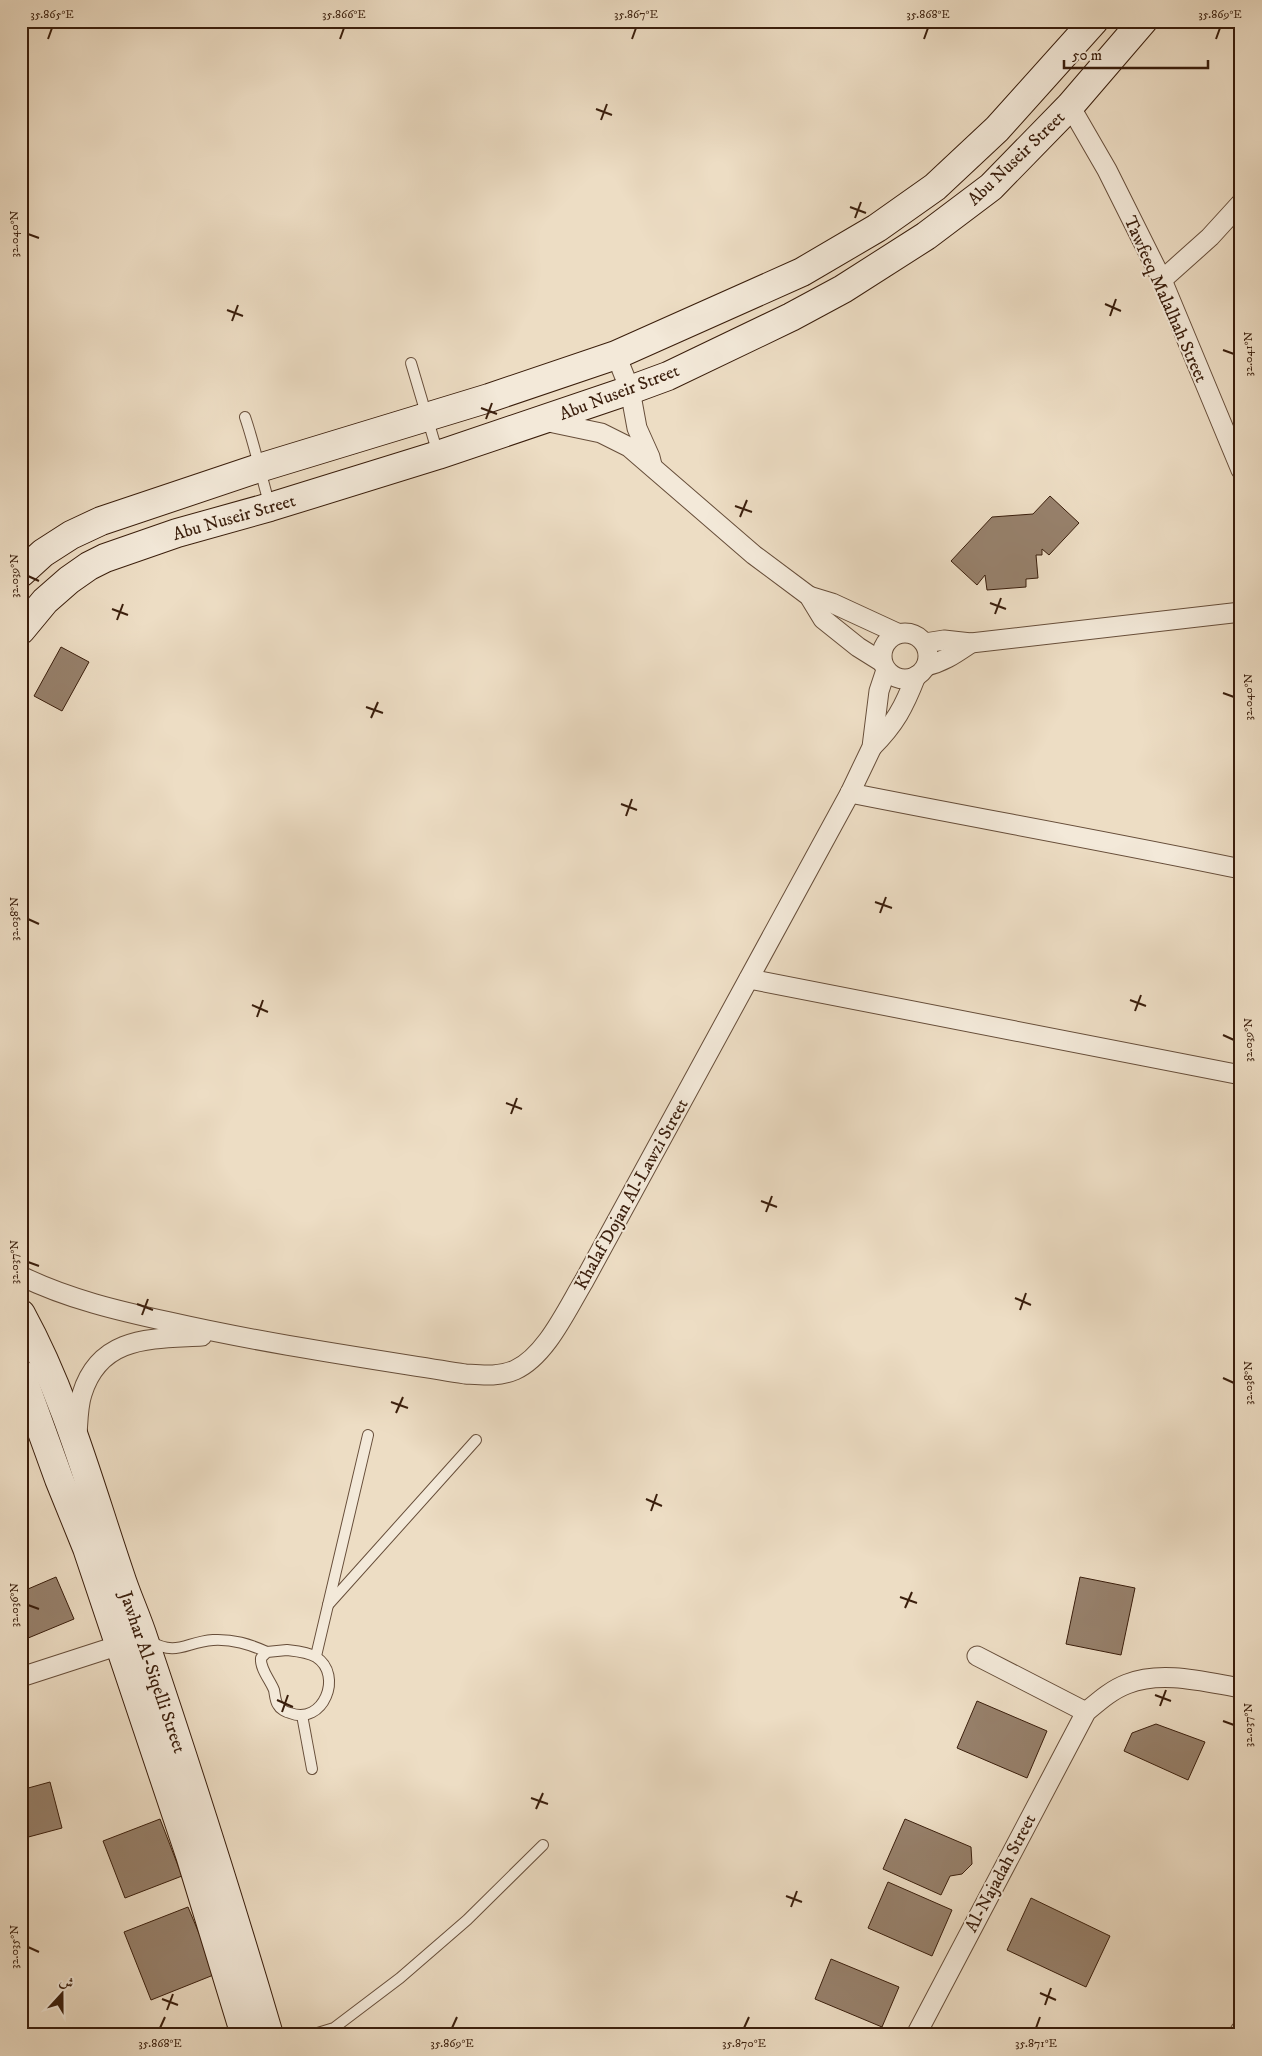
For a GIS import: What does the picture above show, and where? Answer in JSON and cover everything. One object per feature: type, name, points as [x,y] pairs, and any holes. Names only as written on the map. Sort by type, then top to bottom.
[{"type":"main road","name":"Abu Nuseir Street","points":[[21,573],[42,553],[71,534],[101,520],[259,468],[428,417],[616,355],[802,272],[877,228],[935,188],[980,145],[1094,21]]},
{"type":"main road","name":"Abu Nuseir Street","points":[[21,630],[45,601],[69,580],[88,566],[105,558],[177,533],[270,507],[438,455],[544,421],[630,390],[668,376],[843,289],[926,236],[991,187],[1070,106],[1143,21]]},
{"type":"main road","name":"Jawhar Al-Siqelli Street","points":[[21,1314],[51,1374],[76,1441],[120,1578],[132,1641],[190,1855],[245,2035]]},
{"type":"main road","name":"Jawhar Al-Siqelli Street","points":[[21,1374],[59,1479],[87,1548],[132,1641],[244,1951],[269,2035]]},
{"type":"street","name":"Tawfeeq Malalhah Street","points":[[1070,106],[1107,170],[1162,280],[1241,470]]},
{"type":"street","points":[[1162,280],[1210,237],[1241,203]]},
{"type":"street","points":[[616,355],[630,390],[637,428],[652,466]]},
{"type":"street","points":[[544,421],[579,427],[611,437],[629,446],[754,555],[809,596],[823,619],[900,679],[908,679],[950,657],[971,643]]},
{"type":"street","points":[[809,596],[832,602],[896,634]]},
{"type":"street","points":[[925,643],[944,640],[971,643],[1241,612]]},
{"type":"street","points":[[884,666],[881,653],[889,638],[896,634],[912,633],[925,643],[928,658],[921,671]]},
{"type":"street","name":"Khalaf Dojan Al-Lawzi Street","points":[[21,1276],[44,1287],[127,1313],[223,1334],[465,1374],[493,1375],[515,1370],[532,1359],[545,1344],[584,1281],[850,793],[872,747],[884,666]]},
{"type":"street","name":"Khalaf Dojan Al-Lawzi Street","points":[[872,747],[890,730],[921,671]]},
{"type":"street","points":[[850,793],[1026,828],[1105,841],[1241,869]]},
{"type":"street","points":[[748,979],[1241,1075]]},
{"type":"street","name":"Khalaf Dojan Al-Lawzi Street","points":[[76,1441],[82,1395],[93,1369],[108,1354],[124,1345],[140,1340],[223,1334]]},
{"type":"street","points":[[21,1677],[132,1641]]},
{"type":"street","points":[[977,1656],[1086,1712],[1103,1697],[1127,1684],[1156,1677],[1192,1680],[1241,1688]]},
{"type":"street","name":"Al-Najadah Street","points":[[916,2035],[1086,1712]]},
{"type":"street","points":[[1238,2035],[1241,2030]]},
{"type":"lane","points":[[410,363],[438,455]]},
{"type":"lane","points":[[245,417],[256,450],[270,507]]},
{"type":"lane","points":[[316,1656],[368,1435]]},
{"type":"lane","points":[[328,1605],[476,1440]]},
{"type":"lane","points":[[132,1641],[169,1649],[178,1649],[211,1640],[238,1641],[266,1652],[296,1651],[316,1656],[322,1661],[329,1676],[328,1691],[322,1705],[316,1710],[302,1715],[288,1713],[278,1705],[270,1679],[261,1663],[261,1658],[266,1652]]},
{"type":"lane","points":[[302,1715],[312,1769]]},
{"type":"lane","points":[[311,2035],[334,2028],[400,1978],[467,1920],[543,1845]]},
{"type":"building","points":[[1050,496],[1079,523],[1049,555],[1042,549],[1042,555],[1036,555],[1038,578],[1026,579],[1026,587],[987,590],[985,575],[977,585],[951,561],[992,517],[1033,514]]},
{"type":"building","points":[[61,647],[89,662],[62,711],[34,696]]},
{"type":"building","points":[[56,1577],[74,1619],[21,1641],[21,1592]]},
{"type":"building","points":[[1080,1577],[1135,1588],[1121,1655],[1066,1644]]},
{"type":"building","points":[[1240,1598],[1241,1638],[1237,1638]]},
{"type":"building","points":[[977,1701],[1047,1731],[1027,1778],[957,1748]]},
{"type":"building","points":[[1156,1724],[1205,1742],[1188,1780],[1124,1751],[1132,1733]]},
{"type":"building","points":[[50,1782],[62,1828],[21,1839],[21,1790]]},
{"type":"building","points":[[160,1819],[182,1876],[125,1898],[103,1841]]},
{"type":"building","points":[[905,1819],[971,1847],[972,1864],[962,1874],[950,1876],[941,1895],[883,1869]]},
{"type":"building","points":[[888,1882],[952,1910],[932,1956],[868,1928]]},
{"type":"building","points":[[1031,1898],[1110,1936],[1086,1987],[1007,1950]]},
{"type":"building","points":[[188,1907],[216,1974],[151,2000],[124,1932]]},
{"type":"building","points":[[831,1959],[899,1987],[882,2027],[815,1999]]}]
